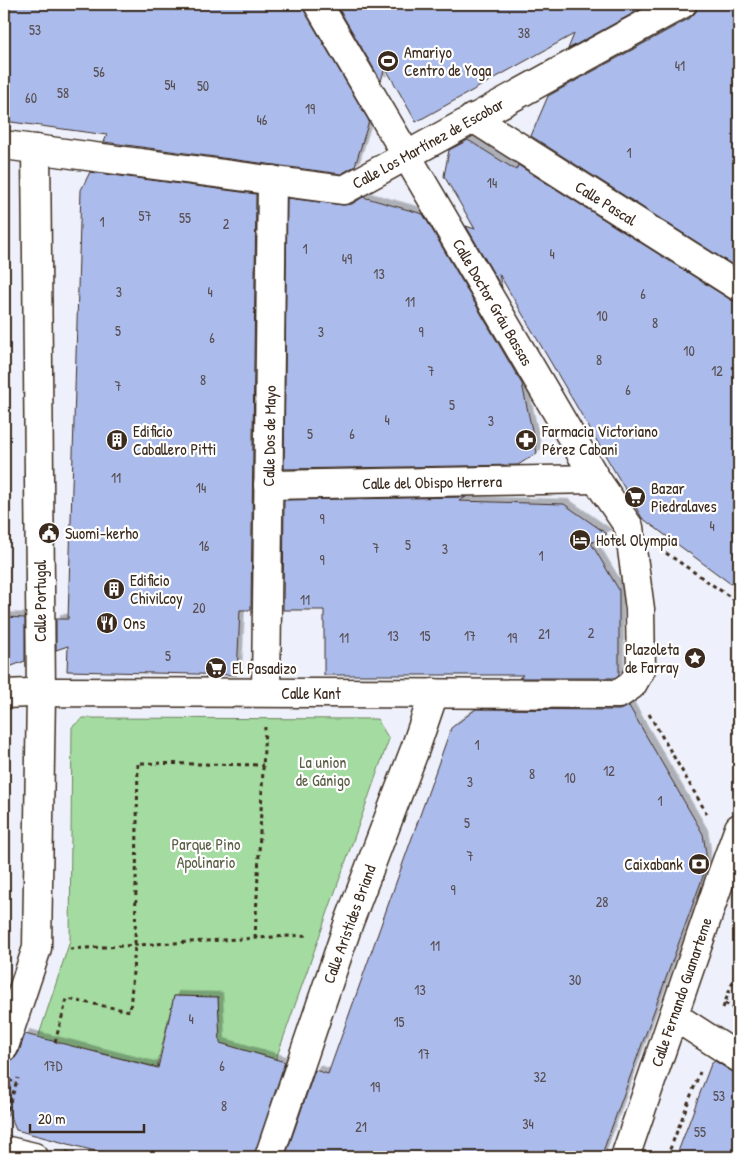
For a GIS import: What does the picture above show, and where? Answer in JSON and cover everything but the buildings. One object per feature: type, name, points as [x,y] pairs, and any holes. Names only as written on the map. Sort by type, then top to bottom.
[{"type":"street","name":"Calle Doctor Gráu Bassas","points":[[318,4],[596,479],[629,527],[640,609],[642,669],[626,690]]},
{"type":"street","name":"Calle Los Martínez de Escobar","points":[[4,144],[344,190],[664,8]]},
{"type":"street","name":"Calle Pascal","points":[[473,118],[739,287]]},
{"type":"street","name":"Calle Portugal","points":[[4,1047],[37,948],[40,694],[36,149]]},
{"type":"street","name":"Calle Dos de Mayo","points":[[265,705],[272,180]]},
{"type":"street","name":"Calle del Obispo Herrera","points":[[268,485],[596,479]]},
{"type":"street","name":"Calle Kant","points":[[4,694],[55,692],[265,705],[434,693],[626,690]]},
{"type":"street","name":"Calle Aristides Briand","points":[[269,1157],[349,922],[415,749],[434,693]]},
{"type":"street","name":"Calle Fernando Guanarteme","points":[[625,1157],[735,841]]},
{"type":"street","points":[[674,1016],[739,1058]]},
{"type":"street","points":[[4,1150],[34,1157]]},
{"type":"path","points":[[629,527],[739,604]]},
{"type":"path","points":[[626,690],[735,841]]},
{"type":"path","points":[[255,938],[265,705]]},
{"type":"path","points":[[55,1042],[67,999],[130,1011],[135,945],[138,763],[263,765]]},
{"type":"path","points":[[68,950],[311,935]]},
{"type":"path","points":[[725,1003],[739,1013]]},
{"type":"path","points":[[4,1120],[19,1076]]},
{"type":"green space","name":"Parque Pino Apolinario","points":[[83,718],[377,719],[389,739],[276,1059],[208,1040],[219,1019],[218,997],[174,996],[157,1067],[38,1038],[70,941],[72,727]]},
{"type":"place","name":"Amariyo Centro de Yoga","points":[[388,61]]},
{"type":"place","name":"Edificio Caballero Pitti","points":[[117,440]]},
{"type":"place","name":"Farmacia Victoriano Pérez Cabani","points":[[526,440]]},
{"type":"place","name":"Bazar Piedralaves","points":[[635,497]]},
{"type":"place","name":"Suomi-kerho","points":[[49,533]]},
{"type":"place","name":"Hotel Olympia","points":[[580,540]]},
{"type":"place","name":"Edificio Chivilcoy","points":[[114,589]]},
{"type":"place","name":"Ons","points":[[107,623]]},
{"type":"place","name":"Plazoleta de Farray","points":[[695,658]]},
{"type":"place","name":"El Pasadizo","points":[[216,668]]},
{"type":"place","name":"Caixabank","points":[[699,864]]},
{"type":"park label","name":"La union de Gánigo","points":[[323,771]]}]
